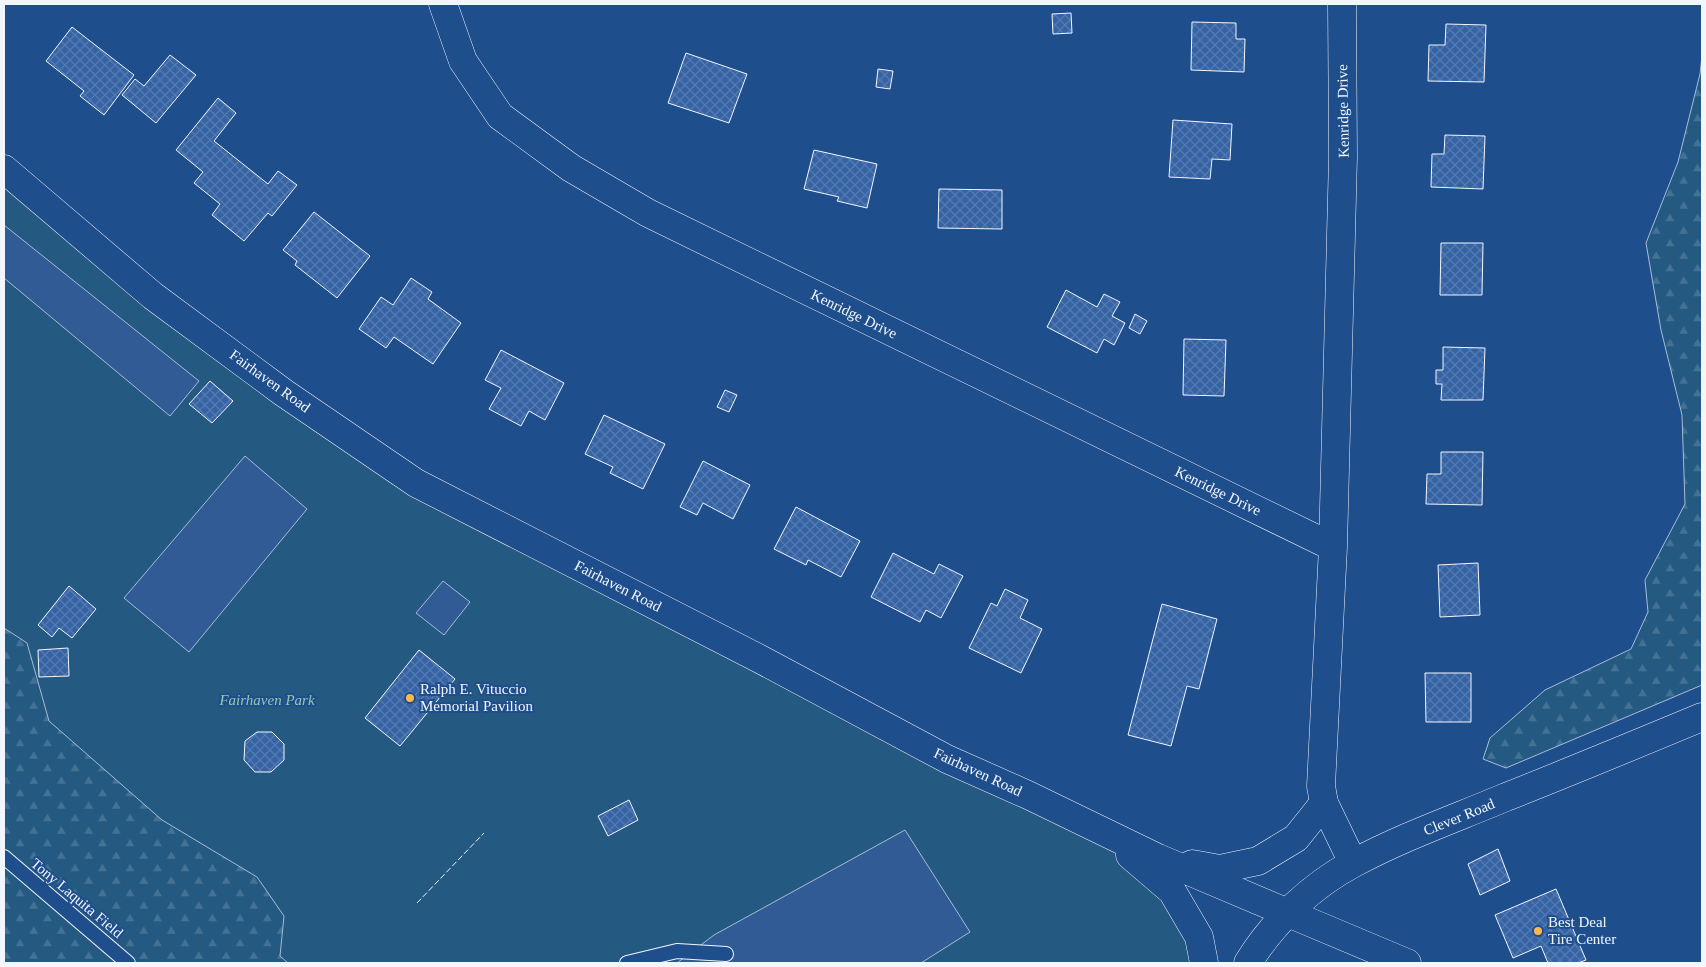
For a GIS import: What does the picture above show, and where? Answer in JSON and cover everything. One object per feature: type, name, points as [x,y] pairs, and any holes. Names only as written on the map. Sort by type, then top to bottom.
[{"type":"street","name":"Kenridge Drive","points":[[443,4],[463,61],[500,116],[571,168],[648,213],[1333,547]]},
{"type":"street","name":"Kenridge Drive","points":[[1342,4],[1344,157],[1333,547],[1321,786],[1324,803],[1353,863]]},
{"type":"street","name":"Fairhaven Road","points":[[4,169],[153,296],[284,392],[416,483],[758,658],[947,759],[1028,795],[1109,836],[1158,858],[1407,963]]},
{"type":"street","name":"Clever Road","points":[[1248,963],[1260,944],[1288,913],[1318,886],[1353,863],[1410,837],[1702,717]]},
{"type":"street","points":[[1158,858],[1220,869],[1258,861],[1296,838],[1324,803]]},
{"type":"street","points":[[1109,836],[1172,891],[1199,937],[1204,963]]},
{"type":"lane","name":"Tony Laquita Field","points":[[4,857],[128,963]]},
{"type":"lane","points":[[627,963],[677,951],[726,954]]},
{"type":"green space","points":[[1702,56],[1702,685],[1506,768],[1483,759],[1490,738],[1545,690],[1631,649],[1648,612],[1645,580],[1685,504],[1682,415],[1661,330],[1646,243],[1678,162],[1700,74]]},
{"type":"green space","name":"Fairhaven Park","points":[[4,169],[323,420],[1109,835],[1172,891],[1204,963],[4,963]]},
{"type":"green space","points":[[4,628],[27,643],[49,721],[162,820],[257,877],[284,916],[280,956],[288,963],[4,963]]},
{"type":"shaded area","points":[[4,225],[199,381],[170,416],[4,278]]},
{"type":"shaded area","points":[[245,456],[307,509],[189,652],[124,598]]},
{"type":"shaded area","points":[[443,581],[470,602],[444,635],[416,613]]},
{"type":"shaded area","points":[[905,830],[970,932],[921,963],[677,963],[714,935]]},
{"type":"building","points":[[1071,13],[1072,33],[1053,34],[1052,14]]},
{"type":"building","points":[[1192,22],[1236,23],[1236,39],[1245,39],[1244,72],[1191,70]]},
{"type":"building","points":[[1446,24],[1486,25],[1484,82],[1428,81],[1429,45],[1445,45]]},
{"type":"building","points":[[72,27],[134,75],[104,115],[80,96],[84,91],[46,61]]},
{"type":"building","points":[[686,53],[747,74],[729,123],[668,103]]},
{"type":"building","points":[[170,55],[196,75],[156,123],[122,95],[135,79],[144,86]]},
{"type":"building","points":[[878,69],[893,71],[890,89],[876,87]]},
{"type":"building","points":[[218,98],[236,113],[214,141],[268,184],[278,171],[297,185],[272,216],[268,213],[244,241],[212,215],[220,204],[194,183],[203,172],[176,150]]},
{"type":"building","points":[[1173,120],[1232,124],[1230,160],[1212,159],[1210,179],[1169,177]]},
{"type":"building","points":[[1445,135],[1485,136],[1483,189],[1431,187],[1432,154],[1444,154]]},
{"type":"building","points":[[814,150],[877,164],[867,208],[837,201],[839,197],[804,189]]},
{"type":"building","points":[[939,189],[1002,190],[1002,229],[938,228]]},
{"type":"building","points":[[314,212],[370,256],[337,298],[295,265],[297,261],[283,250]]},
{"type":"building","points":[[1441,243],[1483,243],[1482,295],[1440,295]]},
{"type":"building","points":[[411,278],[432,292],[428,299],[461,323],[433,364],[394,337],[386,348],[359,329],[381,297],[393,305]]},
{"type":"building","points":[[1066,290],[1097,307],[1104,294],[1120,302],[1112,316],[1125,323],[1114,345],[1104,339],[1097,353],[1047,327]]},
{"type":"building","points":[[1135,314],[1147,321],[1140,334],[1129,328]]},
{"type":"building","points":[[1184,339],[1226,340],[1224,396],[1183,395]]},
{"type":"building","points":[[1443,347],[1485,348],[1483,400],[1441,400],[1442,384],[1436,384],[1436,370],[1443,370]]},
{"type":"building","points":[[501,350],[564,383],[545,420],[529,411],[521,426],[489,409],[501,388],[485,380]]},
{"type":"building","points":[[210,381],[233,401],[212,423],[189,404]]},
{"type":"building","points":[[725,390],[737,395],[729,412],[717,407]]},
{"type":"building","points":[[604,415],[665,444],[643,489],[610,473],[613,467],[585,454]]},
{"type":"building","points":[[1441,452],[1483,452],[1482,505],[1426,504],[1427,474],[1441,474]]},
{"type":"building","points":[[703,461],[750,485],[733,519],[703,503],[697,515],[680,507]]},
{"type":"building","points":[[796,507],[860,541],[841,577],[808,560],[806,565],[774,549]]},
{"type":"building","points":[[893,553],[934,574],[939,564],[963,576],[941,618],[926,610],[920,622],[871,597]]},
{"type":"building","points":[[1478,563],[1480,615],[1440,617],[1438,565]]},
{"type":"building","points":[[69,586],[96,609],[72,638],[59,628],[52,637],[38,625]]},
{"type":"building","points":[[1005,589],[1028,600],[1020,618],[1042,629],[1021,673],[969,648],[991,603],[997,606]]},
{"type":"building","points":[[1162,604],[1217,619],[1199,689],[1187,686],[1171,746],[1128,735]]},
{"type":"building","points":[[68,648],[69,676],[39,677],[38,650]]},
{"type":"building","name":"Ralph E. Vituccio Memorial Pavilion","points":[[419,650],[455,679],[400,746],[365,718]]},
{"type":"building","points":[[1425,673],[1471,673],[1471,722],[1426,722]]},
{"type":"building","points":[[257,732],[272,732],[284,744],[284,760],[271,772],[255,772],[244,760],[245,741]]},
{"type":"building","points":[[629,800],[638,820],[608,836],[598,816]]},
{"type":"building","points":[[1498,849],[1510,881],[1480,895],[1468,864]]},
{"type":"building","name":"Best Deal Tire Center","points":[[1556,889],[1586,960],[1578,963],[1548,963],[1541,946],[1513,958],[1495,915]]},
{"type":"fence","points":[[417,903],[484,833]]},
{"type":"place","name":"Ralph E. Vituccio Memorial Pavilion","points":[[410,698]]},
{"type":"place","name":"Best Deal Tire Center","points":[[1538,931]]}]
